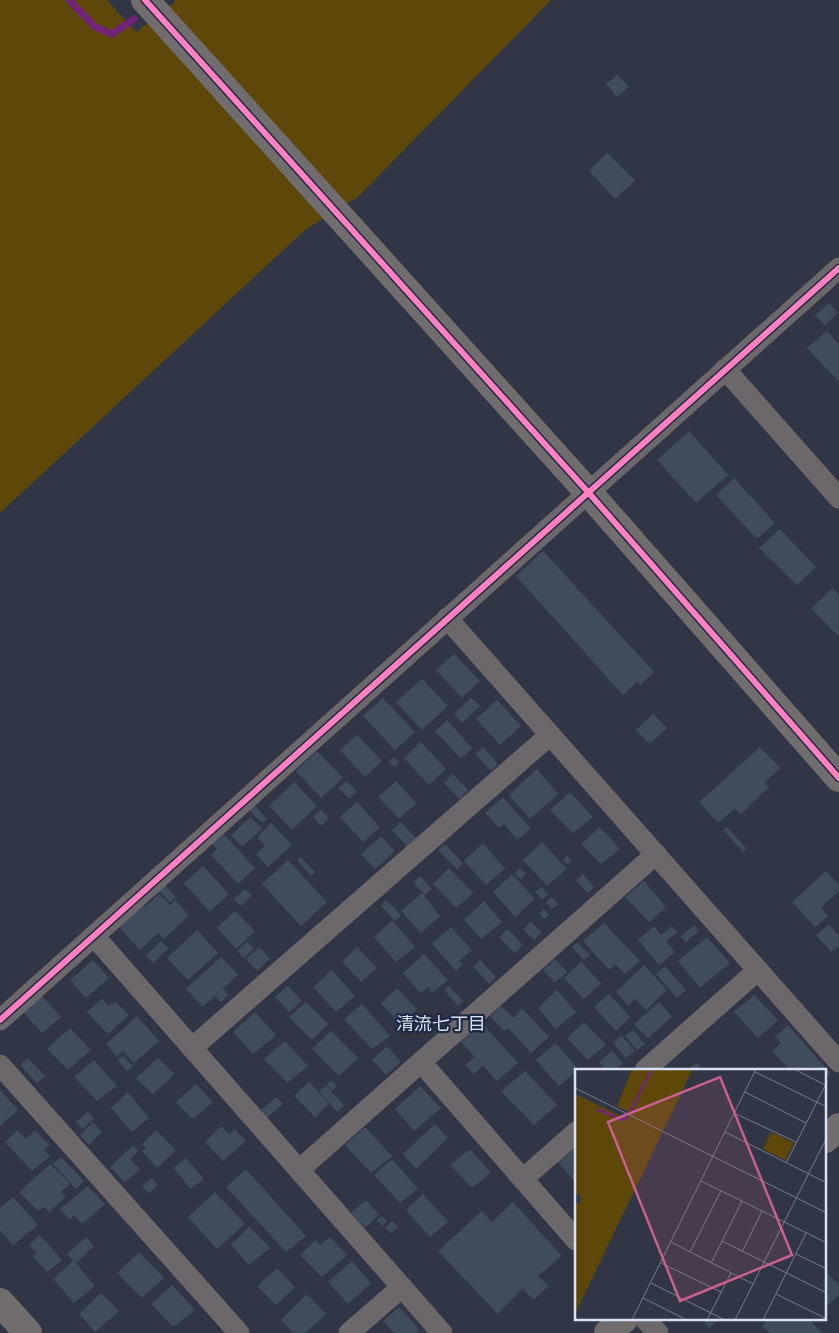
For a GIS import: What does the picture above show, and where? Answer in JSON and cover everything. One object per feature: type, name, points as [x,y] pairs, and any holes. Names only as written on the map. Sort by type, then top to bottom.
[{"type":"street","points":[[145,0],[588,492],[839,778]]},
{"type":"street","points":[[0,1020],[724,369],[839,269]]},
{"type":"street","points":[[724,369],[839,498]]},
{"type":"street","points":[[447,618],[839,1062]]},
{"type":"street","points":[[192,1048],[550,734]]},
{"type":"street","points":[[299,1170],[656,854]]},
{"type":"street","points":[[94,936],[442,1333]]},
{"type":"street","points":[[646,1069],[758,970]]},
{"type":"street","points":[[421,1062],[575,1239]]},
{"type":"street","points":[[0,1064],[239,1333]]},
{"type":"street","points":[[826,1138],[839,1126]]},
{"type":"street","points":[[523,1179],[575,1133]]},
{"type":"street","points":[[349,1333],[402,1287]]},
{"type":"street","points":[[0,1302],[28,1333]]},
{"type":"street","points":[[608,1333],[623,1320]]},
{"type":"street","points":[[647,1320],[658,1333]]},
{"type":"shaded area","points":[[0,0],[107,0],[136,32],[175,2],[174,0],[551,0],[358,197],[305,230],[0,513]]},
{"type":"building","points":[[617,75],[629,87],[617,97],[606,84]]},
{"type":"building","points":[[607,153],[635,181],[615,199],[589,171]]},
{"type":"building","points":[[829,303],[838,313],[825,325],[815,315]]},
{"type":"building","points":[[827,331],[839,344],[839,382],[807,348]]},
{"type":"building","points":[[689,431],[728,475],[696,503],[657,460]]},
{"type":"building","points":[[734,478],[775,523],[757,539],[716,495]]},
{"type":"building","points":[[780,529],[816,567],[797,585],[759,548]]},
{"type":"building","points":[[543,551],[654,672],[640,685],[637,681],[623,695],[516,576]]},
{"type":"building","points":[[833,588],[839,595],[839,633],[837,635],[811,608]]},
{"type":"building","points":[[454,654],[480,681],[462,698],[436,670]]},
{"type":"building","points":[[422,679],[448,706],[422,730],[396,702]]},
{"type":"building","points":[[383,698],[415,732],[395,750],[363,716]]},
{"type":"building","points":[[471,698],[480,706],[462,723],[454,714]]},
{"type":"building","points":[[497,700],[521,726],[500,745],[476,719]]},
{"type":"building","points":[[653,714],[667,728],[650,744],[636,730]]},
{"type":"building","points":[[447,720],[472,748],[461,759],[435,731]]},
{"type":"building","points":[[357,735],[382,761],[365,777],[340,750]]},
{"type":"building","points":[[421,742],[446,769],[429,785],[404,758]]},
{"type":"building","points":[[483,747],[498,764],[491,771],[475,754]]},
{"type":"building","points":[[760,747],[781,768],[765,782],[769,787],[740,815],[735,808],[718,823],[699,802]]},
{"type":"building","points":[[317,751],[343,778],[321,798],[296,771]]},
{"type":"building","points":[[394,757],[399,762],[394,767],[389,761]]},
{"type":"building","points":[[537,769],[558,794],[530,819],[509,795]]},
{"type":"building","points":[[453,774],[468,790],[459,799],[444,783]]},
{"type":"building","points":[[347,781],[357,792],[349,799],[338,788]]},
{"type":"building","points":[[396,781],[416,803],[399,819],[378,797]]},
{"type":"building","points":[[294,782],[317,806],[292,830],[269,806]]},
{"type":"building","points":[[570,792],[593,817],[573,833],[550,810]]},
{"type":"building","points":[[503,797],[531,829],[517,840],[504,824],[499,828],[485,813]]},
{"type":"building","points":[[357,802],[380,827],[363,842],[340,817]]},
{"type":"building","points":[[253,803],[267,819],[262,823],[247,808]]},
{"type":"building","points":[[321,810],[329,818],[321,826],[313,817]]},
{"type":"building","points":[[251,817],[262,829],[242,847],[231,835]]},
{"type":"building","points":[[401,822],[416,838],[407,846],[392,830]]},
{"type":"building","points":[[271,823],[292,845],[268,867],[256,854],[265,846],[257,837]]},
{"type":"building","points":[[600,827],[620,849],[601,864],[581,844]]},
{"type":"building","points":[[727,827],[747,849],[743,852],[723,830]]},
{"type":"building","points":[[221,831],[255,868],[238,884],[211,855],[217,849],[210,842]]},
{"type":"building","points":[[381,836],[395,851],[375,869],[361,854]]},
{"type":"building","points":[[542,842],[567,869],[547,886],[523,860]]},
{"type":"building","points":[[483,843],[505,869],[486,885],[464,861]]},
{"type":"building","points":[[445,844],[463,863],[457,869],[438,850]]},
{"type":"building","points":[[567,856],[572,861],[568,865],[563,860]]},
{"type":"building","points":[[300,857],[315,872],[311,876],[297,860]]},
{"type":"building","points":[[288,860],[327,902],[301,926],[262,884]]},
{"type":"building","points":[[203,866],[229,894],[210,912],[184,883]]},
{"type":"building","points":[[449,868],[473,893],[456,908],[433,884]]},
{"type":"building","points":[[520,868],[526,874],[520,879],[514,873]]},
{"type":"building","points":[[826,871],[839,885],[839,891],[821,907],[828,916],[815,927],[792,902]]},
{"type":"building","points":[[512,874],[535,899],[515,917],[493,892]]},
{"type":"building","points":[[583,874],[594,887],[588,893],[576,881]]},
{"type":"building","points":[[420,876],[432,889],[425,895],[413,882]]},
{"type":"building","points":[[644,881],[666,907],[649,922],[625,897]]},
{"type":"building","points":[[164,884],[176,897],[170,902],[158,890]]},
{"type":"building","points":[[541,887],[548,894],[542,900],[535,892]]},
{"type":"building","points":[[245,889],[252,896],[241,906],[234,899]]},
{"type":"building","points":[[422,893],[440,916],[421,933],[401,911]]},
{"type":"building","points":[[159,894],[170,905],[175,900],[189,915],[164,939],[158,933],[140,950],[116,924],[140,902],[145,907]]},
{"type":"building","points":[[552,897],[558,904],[552,909],[546,903]]},
{"type":"building","points":[[386,900],[401,915],[395,921],[381,906]]},
{"type":"building","points":[[484,901],[502,922],[481,939],[464,920]]},
{"type":"building","points":[[544,909],[549,915],[544,919],[539,913]]},
{"type":"building","points":[[235,911],[255,931],[236,949],[217,928]]},
{"type":"building","points":[[392,920],[415,947],[396,962],[374,937]]},
{"type":"building","points":[[531,922],[542,933],[534,940],[523,929]]},
{"type":"building","points":[[604,923],[640,961],[625,974],[615,964],[609,970],[583,941]]},
{"type":"building","points":[[829,924],[839,936],[839,946],[831,952],[816,935]]},
{"type":"building","points":[[694,925],[699,931],[686,942],[681,936]]},
{"type":"building","points":[[654,926],[661,935],[672,926],[677,932],[666,941],[675,952],[659,965],[638,940]]},
{"type":"building","points":[[451,927],[472,950],[459,961],[463,965],[456,971],[432,944]]},
{"type":"building","points":[[508,929],[523,945],[515,953],[499,937]]},
{"type":"building","points":[[197,930],[218,953],[188,980],[167,958]]},
{"type":"building","points":[[707,937],[730,963],[700,988],[678,961]]},
{"type":"building","points":[[161,941],[168,949],[153,963],[146,955]]},
{"type":"building","points":[[247,942],[254,948],[244,958],[237,951]]},
{"type":"building","points":[[577,943],[590,955],[584,960],[572,947]]},
{"type":"building","points":[[259,947],[270,959],[257,971],[246,959]]},
{"type":"building","points":[[357,947],[377,968],[361,982],[342,962]]},
{"type":"building","points":[[424,954],[448,980],[432,993],[429,987],[420,993],[403,973]]},
{"type":"building","points":[[221,957],[238,975],[223,989],[229,995],[221,1002],[215,996],[203,1007],[186,989]]},
{"type":"building","points":[[555,959],[567,972],[555,983],[543,970]]},
{"type":"building","points":[[93,960],[109,978],[86,998],[70,980]]},
{"type":"building","points":[[480,960],[496,977],[489,984],[473,966]]},
{"type":"building","points":[[581,962],[601,983],[584,999],[564,978]]},
{"type":"building","points":[[644,965],[667,990],[646,1010],[635,999],[628,1006],[616,992]]},
{"type":"building","points":[[665,966],[686,990],[677,998],[656,974]]},
{"type":"building","points":[[332,970],[355,996],[336,1012],[313,987]]},
{"type":"building","points":[[288,986],[302,1001],[289,1012],[275,997]]},
{"type":"building","points":[[449,986],[463,1001],[458,1006],[444,990]]},
{"type":"building","points":[[397,988],[417,1009],[401,1025],[381,1003]]},
{"type":"building","points":[[557,990],[576,1012],[556,1029],[538,1008]]},
{"type":"building","points":[[39,993],[61,1017],[42,1033],[21,1010]]},
{"type":"building","points":[[609,994],[630,1017],[616,1031],[594,1007]]},
{"type":"building","points":[[754,995],[778,1020],[758,1038],[734,1012]]},
{"type":"building","points":[[102,999],[109,1006],[115,1001],[129,1015],[108,1034],[87,1012]]},
{"type":"building","points":[[306,1002],[328,1024],[312,1040],[289,1017]]},
{"type":"building","points":[[659,1002],[672,1017],[648,1038],[634,1024]]},
{"type":"building","points":[[362,1004],[390,1036],[372,1049],[344,1019]]},
{"type":"building","points":[[501,1006],[514,1018],[522,1008],[549,1037],[531,1053],[508,1028],[504,1031],[490,1016]]},
{"type":"building","points":[[255,1012],[276,1035],[253,1054],[233,1032]]},
{"type":"building","points":[[137,1016],[159,1041],[134,1063],[123,1051],[117,1057],[106,1044]]},
{"type":"building","points":[[479,1020],[518,1063],[497,1081],[483,1066],[474,1074],[465,1065],[475,1057],[459,1040]]},
{"type":"building","points":[[584,1022],[606,1045],[588,1060],[567,1038]]},
{"type":"building","points":[[788,1025],[831,1074],[826,1077],[826,1069],[789,1069],[772,1051],[781,1043],[775,1037]]},
{"type":"building","points":[[70,1028],[91,1050],[68,1070],[47,1049]]},
{"type":"building","points":[[633,1030],[645,1044],[637,1050],[625,1036]]},
{"type":"building","points":[[331,1031],[358,1058],[339,1076],[312,1049]]},
{"type":"building","points":[[621,1035],[635,1051],[626,1058],[613,1043]]},
{"type":"building","points":[[285,1041],[308,1066],[287,1083],[264,1059]]},
{"type":"building","points":[[555,1043],[578,1069],[575,1069],[575,1072],[559,1086],[536,1060]]},
{"type":"building","points":[[387,1046],[401,1062],[386,1075],[372,1060]]},
{"type":"building","points":[[612,1051],[623,1064],[616,1069],[605,1069],[599,1062]]},
{"type":"building","points":[[123,1056],[133,1066],[127,1071],[118,1061]]},
{"type":"building","points":[[28,1058],[45,1076],[37,1083],[20,1065]]},
{"type":"building","points":[[158,1058],[175,1074],[153,1094],[136,1078]]},
{"type":"building","points":[[94,1060],[117,1086],[97,1101],[74,1077]]},
{"type":"building","points":[[696,1063],[702,1069],[689,1069]]},
{"type":"building","points":[[525,1071],[557,1105],[534,1125],[501,1091]]},
{"type":"building","points":[[331,1080],[337,1086],[332,1091],[327,1084]]},
{"type":"building","points":[[309,1081],[329,1104],[315,1117],[294,1096]]},
{"type":"building","points":[[196,1084],[213,1102],[193,1119],[176,1102]]},
{"type":"building","points":[[326,1085],[344,1106],[337,1112],[319,1091]]},
{"type":"building","points":[[420,1086],[441,1108],[414,1131],[395,1109]]},
{"type":"building","points":[[0,1090],[18,1110],[0,1126]]},
{"type":"building","points":[[128,1092],[149,1118],[132,1132],[111,1108]]},
{"type":"building","points":[[276,1097],[283,1104],[267,1118],[260,1111]]},
{"type":"building","points":[[87,1112],[94,1118],[83,1129],[76,1122]]},
{"type":"building","points":[[93,1122],[102,1132],[89,1145],[80,1135]]},
{"type":"building","points":[[435,1124],[448,1138],[416,1169],[403,1154]]},
{"type":"building","points":[[221,1126],[229,1134],[235,1129],[246,1141],[223,1161],[205,1142]]},
{"type":"building","points":[[365,1127],[392,1156],[371,1173],[345,1145]]},
{"type":"building","points":[[17,1130],[26,1139],[35,1131],[50,1145],[44,1150],[50,1156],[32,1171],[5,1142]]},
{"type":"building","points":[[156,1130],[176,1150],[157,1168],[142,1151],[146,1148],[142,1144]]},
{"type":"building","points":[[575,1144],[575,1182],[556,1160]]},
{"type":"building","points":[[133,1145],[139,1151],[130,1159],[140,1169],[125,1183],[110,1167]]},
{"type":"building","points":[[470,1149],[491,1173],[472,1188],[450,1165]]},
{"type":"building","points":[[61,1157],[84,1181],[76,1189],[53,1164]]},
{"type":"building","points":[[186,1158],[204,1179],[191,1189],[173,1168]]},
{"type":"building","points":[[392,1159],[418,1189],[400,1203],[374,1175]]},
{"type":"building","points":[[50,1164],[70,1184],[61,1192],[66,1197],[49,1212],[44,1207],[38,1211],[19,1192]]},
{"type":"building","points":[[246,1169],[306,1236],[286,1252],[226,1187]]},
{"type":"building","points":[[152,1178],[158,1185],[149,1193],[142,1186]]},
{"type":"building","points":[[88,1186],[105,1204],[82,1224],[74,1215],[70,1220],[60,1209]]},
{"type":"building","points":[[215,1192],[245,1224],[217,1249],[188,1217]]},
{"type":"building","points":[[423,1194],[448,1222],[430,1237],[406,1210]]},
{"type":"building","points":[[13,1197],[38,1225],[13,1245],[0,1230],[0,1208]]},
{"type":"building","points":[[366,1200],[379,1215],[365,1228],[351,1213]]},
{"type":"building","points":[[513,1202],[562,1256],[538,1276],[549,1286],[533,1300],[523,1288],[498,1314],[438,1251],[482,1211],[492,1222]]},
{"type":"building","points":[[382,1216],[387,1221],[382,1226],[377,1220]]},
{"type":"building","points":[[392,1221],[398,1227],[391,1233],[385,1227]]},
{"type":"building","points":[[249,1227],[270,1248],[249,1265],[231,1245]]},
{"type":"building","points":[[40,1235],[62,1260],[47,1272],[33,1257],[37,1253],[29,1245]]},
{"type":"building","points":[[86,1237],[94,1246],[76,1263],[95,1286],[74,1303],[53,1279],[73,1261],[67,1254]]},
{"type":"building","points":[[330,1237],[347,1255],[322,1277],[300,1255],[315,1240],[320,1245]]},
{"type":"building","points":[[139,1252],[164,1278],[142,1298],[117,1273]]},
{"type":"building","points":[[352,1261],[371,1283],[348,1304],[328,1282]]},
{"type":"building","points":[[277,1268],[295,1287],[276,1305],[257,1286]]},
{"type":"building","points":[[826,1271],[839,1285],[839,1295],[826,1307]]},
{"type":"building","points":[[172,1285],[195,1310],[173,1327],[151,1304]]},
{"type":"building","points":[[101,1293],[119,1311],[95,1332],[79,1314]]},
{"type":"building","points":[[307,1294],[326,1314],[305,1333],[293,1333],[281,1320]]},
{"type":"building","points":[[399,1307],[419,1329],[416,1333],[394,1333],[383,1321]]},
{"type":"building","points":[[703,1320],[719,1320],[709,1328]]},
{"type":"building","points":[[768,1320],[810,1320],[822,1333],[770,1333],[762,1326]]},
{"type":"waterway","points":[[69,0],[95,27],[112,34],[134,19]]},
{"type":"cycle path","points":[[145,0],[588,492],[839,778]]},
{"type":"cycle path","points":[[0,1020],[839,268]]},
{"type":"district","name":"清流七丁目","points":[[441,1024]]}]
